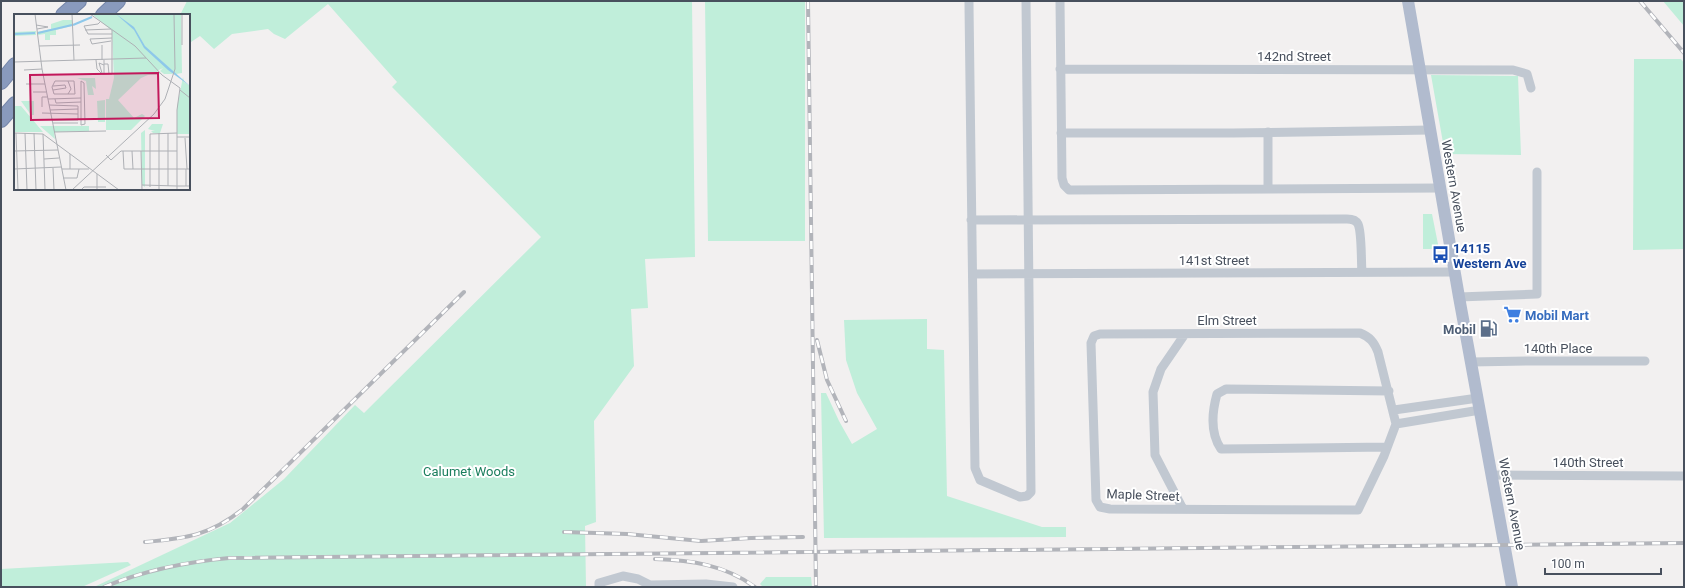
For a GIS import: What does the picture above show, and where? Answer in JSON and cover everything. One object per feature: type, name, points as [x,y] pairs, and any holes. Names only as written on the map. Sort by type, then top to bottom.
[{"type":"highway","points":[[64,14],[79,1]]},
{"type":"highway","points":[[104,14],[118,1]]},
{"type":"highway","points":[[1,82],[14,66]]},
{"type":"highway","points":[[1,120],[14,105]]},
{"type":"main road","name":"Western Avenue","points":[[1408,1],[1421,69],[1459,297],[1512,587]]},
{"type":"street","points":[[969,1],[971,220],[974,274],[974,468],[980,480],[1020,497],[1027,496],[1031,492],[1026,1]]},
{"type":"street","points":[[1060,1],[1062,178],[1064,185],[1069,190],[1440,188]]},
{"type":"street","name":"142nd Street","points":[[1060,69],[1514,70],[1527,74],[1530,88]]},
{"type":"street","points":[[1061,133],[1431,130]]},
{"type":"street","points":[[1268,132],[1268,189]]},
{"type":"street","points":[[1459,297],[1537,294],[1537,172]]},
{"type":"street","points":[[971,220],[1347,219],[1354,220],[1358,224],[1360,231],[1362,272]]},
{"type":"street","name":"141st Street","points":[[974,274],[1455,272]]},
{"type":"street","name":"Elm Street","points":[[1094,336],[1100,334],[1360,333],[1369,336],[1374,342],[1389,390]]},
{"type":"street","points":[[1183,509],[1155,455],[1153,392],[1161,369],[1185,334]]},
{"type":"street","name":"Maple Street","points":[[1094,336],[1091,343],[1096,500],[1100,507],[1110,509],[1358,510],[1364,500],[1387,447]]},
{"type":"street","name":"140th Place","points":[[1471,362],[1645,362]]},
{"type":"street","points":[[1226,389],[1389,390],[1394,410],[1396,424],[1387,447],[1221,449],[1217,443],[1214,431],[1213,408],[1217,394],[1226,389]]},
{"type":"street","points":[[1394,410],[1478,398]]},
{"type":"street","points":[[1396,424],[1480,410]]},
{"type":"street","name":"140th Street","points":[[1492,475],[1684,476]]},
{"type":"street","points":[[599,585],[623,576],[638,579],[650,586],[706,585],[733,587]]},
{"type":"green space","name":"Calumet Woods","points":[[187,1],[692,1],[695,257],[645,259],[648,308],[631,309],[634,366],[594,421],[596,522],[585,526],[586,587],[94,587],[230,523],[284,479],[355,405],[364,413],[541,237],[392,87],[397,82],[328,4],[285,39],[274,34],[268,29],[232,34],[214,49],[200,36],[191,42],[190,14],[180,14]]},
{"type":"green space","points":[[705,1],[805,1],[805,241],[708,241]]},
{"type":"green space","points":[[1663,1],[1684,1],[1684,26]]},
{"type":"green space","points":[[1634,59],[1681,59],[1684,63],[1684,249],[1633,250]]},
{"type":"green space","points":[[1431,75],[1518,76],[1521,155],[1445,154]]},
{"type":"green space","points":[[1423,214],[1432,214],[1439,249],[1423,249]]},
{"type":"green space","points":[[927,319],[927,349],[944,350],[947,496],[1042,527],[1066,527],[1066,537],[824,538],[821,393],[826,393],[852,444],[877,429],[857,393],[846,360],[844,320]]},
{"type":"green space","points":[[128,562],[131,565],[82,587],[1,587],[1,569]]},
{"type":"green space","points":[[766,577],[811,577],[812,587],[763,587],[760,584]]},
{"type":"railway","points":[[808,1],[816,587]]},
{"type":"railway","points":[[1640,1],[1684,53]]},
{"type":"railway","points":[[145,542],[173,539],[197,534],[219,525],[243,509],[464,292]]},
{"type":"railway","points":[[817,340],[827,380],[846,421]]},
{"type":"railway","points":[[564,532],[627,534],[701,541],[803,537]]},
{"type":"railway","points":[[104,587],[150,571],[197,562],[229,558],[1684,543]]},
{"type":"railway","points":[[655,559],[695,562],[707,565],[732,573],[755,587]]},
{"type":"place","name":"14115 Western Ave","points":[[1440,255]]},
{"type":"place","name":"Mobil Mart","points":[[1512,315]]},
{"type":"place","name":"Mobil","points":[[1489,329]]}]
